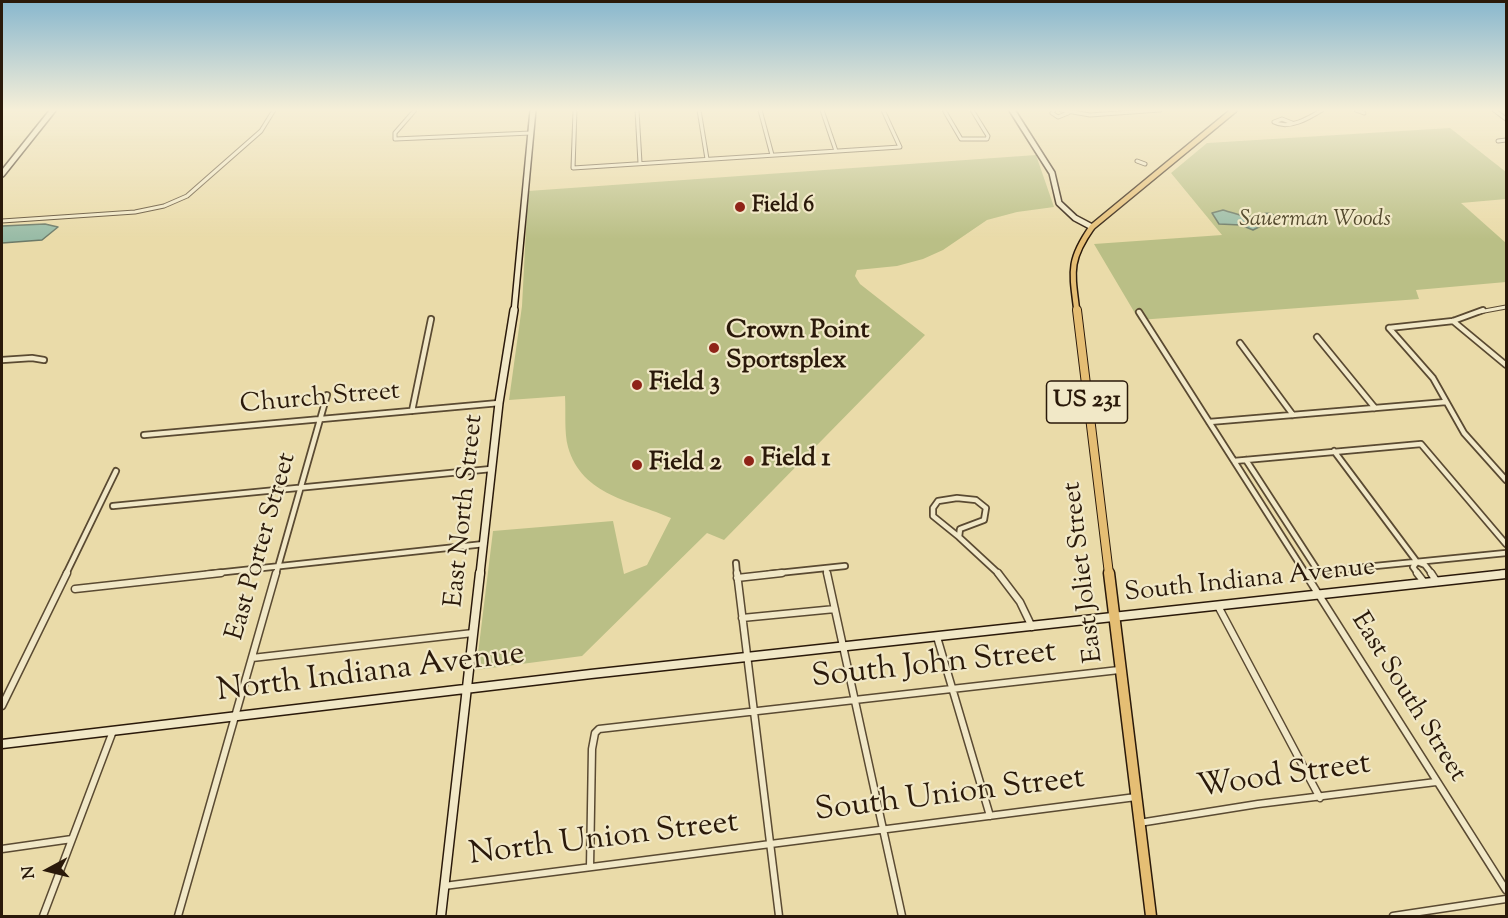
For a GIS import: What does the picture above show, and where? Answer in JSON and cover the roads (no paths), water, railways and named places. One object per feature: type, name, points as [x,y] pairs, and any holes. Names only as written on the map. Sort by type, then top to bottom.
[{"type":"main road","name":"US 231","points":[[1092,227],[1182,153]]},
{"type":"main road","name":"East Joliet Street","points":[[1092,227],[1077,248],[1071,279],[1151,916]]},
{"type":"street","points":[[2,174],[19,153]]},
{"type":"street","points":[[2,221],[135,212],[164,206],[187,196],[236,153]]},
{"type":"street","name":"East North Street","points":[[441,916],[491,469],[515,303],[529,153]]},
{"type":"street","points":[[574,153],[573,168],[807,153]]},
{"type":"street","points":[[639,153],[640,163]]},
{"type":"street","points":[[705,153],[706,159]]},
{"type":"street","points":[[1039,153],[1052,173],[1059,203],[1075,218],[1092,227]]},
{"type":"street","points":[[1137,161],[1145,164]]},
{"type":"street","points":[[1506,307],[1486,309],[1453,321],[1389,328],[1433,378],[1464,433],[1506,480]]},
{"type":"street","name":"East South Street","points":[[1139,312],[1506,890]]},
{"type":"street","points":[[412,411],[431,319]]},
{"type":"street","points":[[1453,321],[1506,365]]},
{"type":"street","points":[[1317,337],[1376,408]]},
{"type":"street","points":[[1240,343],[1293,415]]},
{"type":"street","points":[[2,360],[32,357],[44,360]]},
{"type":"street","name":"East Porter Street","points":[[178,916],[327,396]]},
{"type":"street","points":[[1209,422],[1446,402]]},
{"type":"street","name":"Church Street","points":[[144,435],[499,403]]},
{"type":"street","points":[[1234,461],[1421,444],[1506,544]]},
{"type":"street","points":[[1334,451],[1417,562],[1425,566],[1437,582]]},
{"type":"street","points":[[1246,460],[1318,572]]},
{"type":"street","points":[[113,506],[491,469]]},
{"type":"street","points":[[2,706],[116,471]]},
{"type":"street","points":[[959,537],[960,528],[984,520],[986,508],[980,502],[970,498],[938,501],[933,508],[933,516],[1004,579],[1023,605],[1032,627]]},
{"type":"street","points":[[75,589],[484,544]]},
{"type":"street","points":[[1305,573],[1506,553]]},
{"type":"street","points":[[1417,562],[1413,567],[1425,584]]},
{"type":"street","points":[[736,563],[779,916]]},
{"type":"street","points":[[737,578],[845,566]]},
{"type":"street","points":[[826,568],[902,916]]},
{"type":"street","name":"South Indiana Avenue","points":[[747,657],[1506,574]]},
{"type":"street","points":[[1218,606],[1320,798]]},
{"type":"street","points":[[742,618],[835,609]]},
{"type":"street","points":[[252,658],[474,633]]},
{"type":"street","points":[[937,637],[990,816]]},
{"type":"street","name":"North Indiana Avenue","points":[[2,744],[747,657]]},
{"type":"street","name":"South John Street","points":[[590,867],[592,749],[595,733],[599,729],[1119,670]]},
{"type":"street","points":[[43,916],[113,731]]},
{"type":"street","name":"Wood Street","points":[[1139,823],[1258,804],[1436,782]]},
{"type":"street","name":"South Union Street","points":[[770,844],[1136,797]]},
{"type":"street","points":[[2,849],[72,839]]},
{"type":"street","name":"North Union Street","points":[[444,886],[770,844]]},
{"type":"street","points":[[1393,916],[1506,898]]},
{"type":"place","name":"Field 6","points":[[740,207]]},
{"type":"place","name":"Crown Point Sportsplex","points":[[714,348]]},
{"type":"place","name":"Field 3","points":[[637,385]]},
{"type":"place","name":"Field 1","points":[[749,461]]},
{"type":"place","name":"Field 2","points":[[637,465]]},
{"type":"park label","name":"Sauerman Woods","points":[[1315,221]]}]
